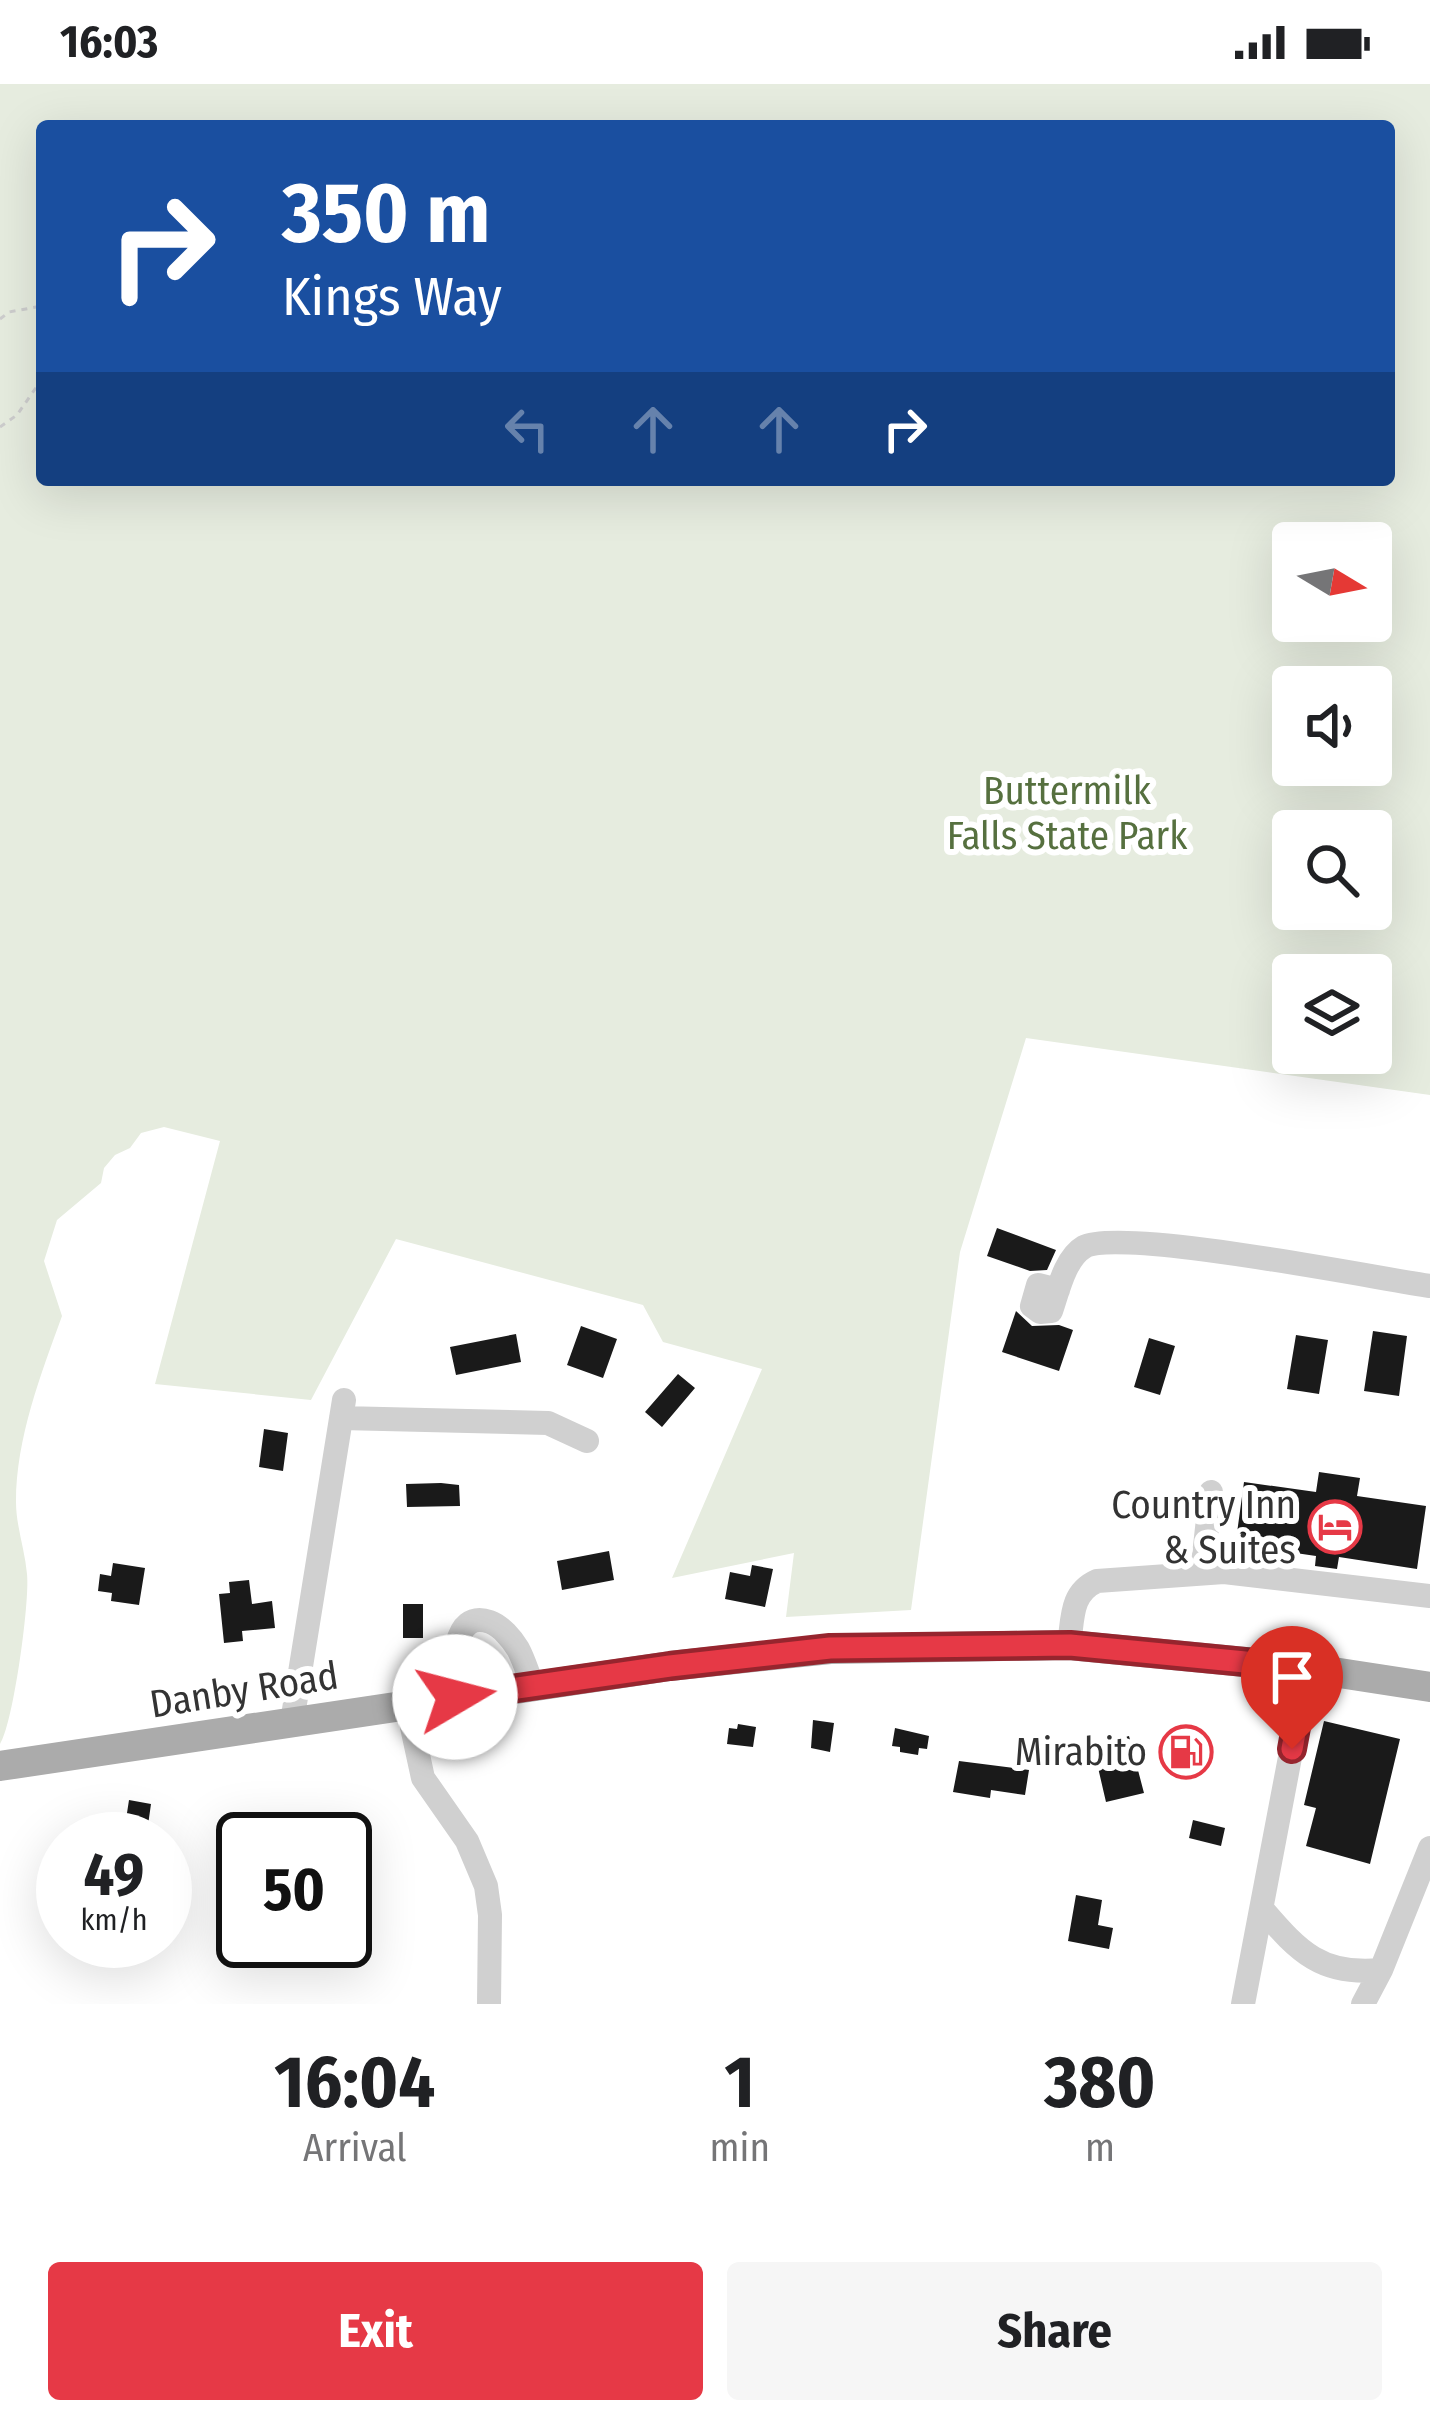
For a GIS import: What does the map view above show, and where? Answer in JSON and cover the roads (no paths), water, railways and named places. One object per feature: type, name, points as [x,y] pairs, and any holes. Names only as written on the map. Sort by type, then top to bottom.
[{"type":"main road","name":"Danby Road","points":[[0,1766],[455,1697],[830,1648],[1070,1645],[1307,1668],[1430,1688]]},
{"type":"street","points":[[1058,1290],[1082,1247],[1108,1240],[1162,1244],[1430,1286]]},
{"type":"street","points":[[292,1722],[342,1409],[548,1423],[587,1441]]},
{"type":"street","points":[[1202,1573],[1210,1492]]},
{"type":"street","points":[[1070,1645],[1077,1597],[1090,1583],[1230,1573],[1430,1596]]},
{"type":"street","points":[[455,1697],[457,1646],[463,1629],[483,1620],[494,1623],[518,1648],[533,1686]]},
{"type":"street","points":[[1243,2004],[1307,1668]]},
{"type":"street","points":[[407,1704],[424,1778],[467,1841],[486,1886],[489,2004]]},
{"type":"street","points":[[1363,2004],[1430,1848]]},
{"type":"street","points":[[1263,1910],[1288,1939],[1319,1962],[1351,1973],[1381,1970]]},
{"type":"place","name":"Country Inn & Suites","points":[[1335,1527]]},
{"type":"place","name":"Mirabito","points":[[1186,1752]]},
{"type":"park label","name":"Buttermilk Falls State Park","points":[[1067,814]]}]
